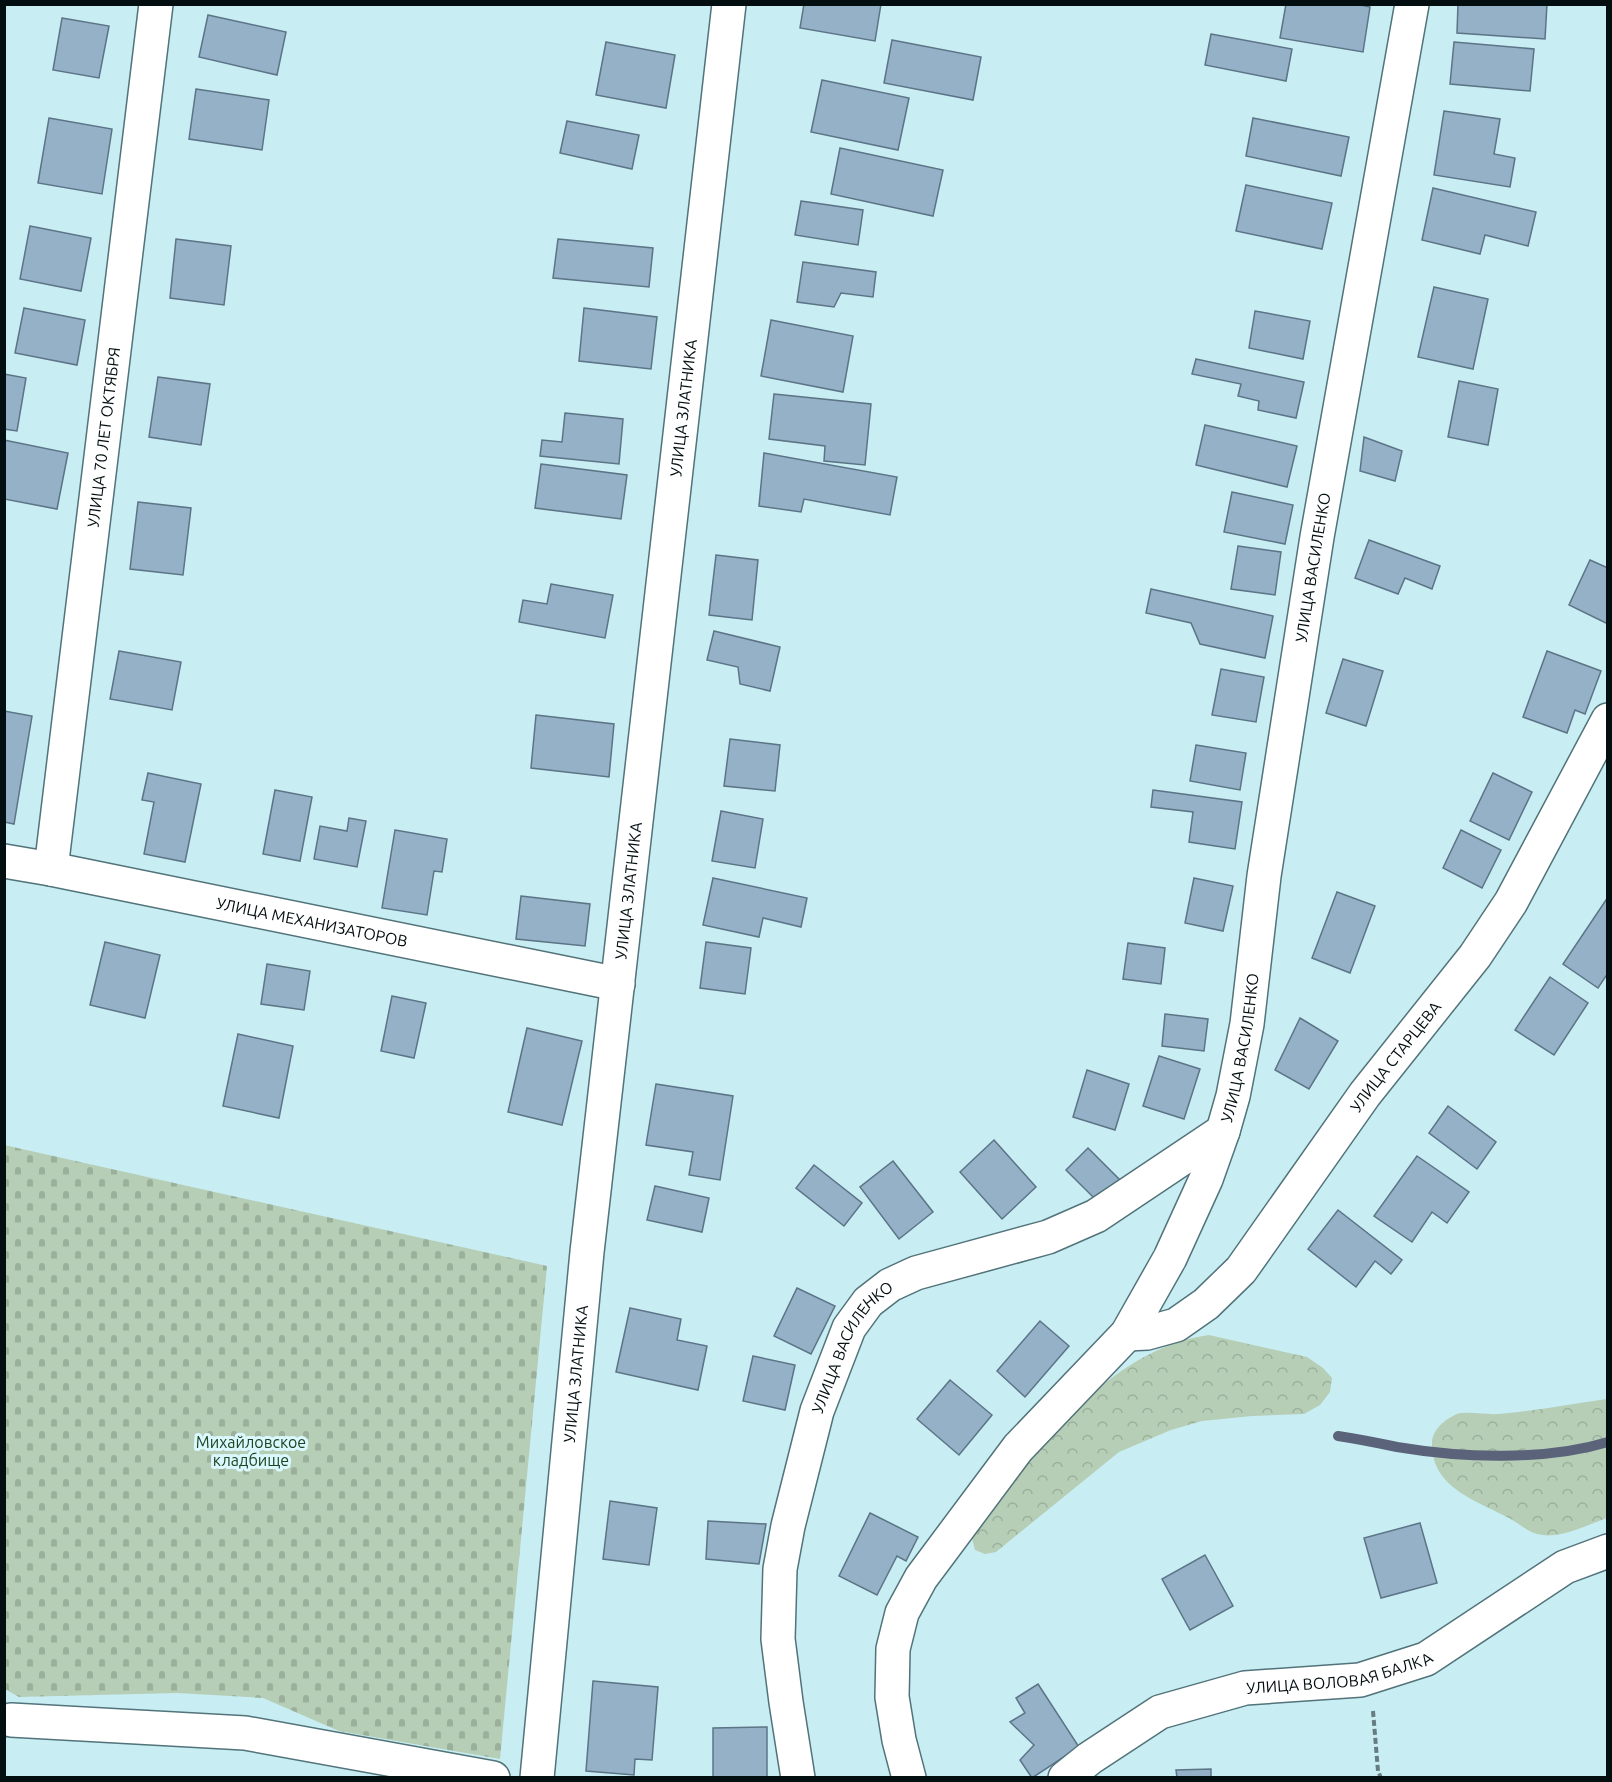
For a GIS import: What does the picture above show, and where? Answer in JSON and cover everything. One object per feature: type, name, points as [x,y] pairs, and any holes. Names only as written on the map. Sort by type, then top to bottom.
[{"type":"street","name":"УЛИЦА 70 ЛЕТ ОКТЯБРЯ","points":[[51,868],[156,4]]},
{"type":"street","name":"УЛИЦА ЗЛАТНИКА","points":[[537,1778],[586,1264],[729,4]]},
{"type":"street","name":"УЛИЦА ВАСИЛЕНКО","points":[[909,1778],[899,1740],[892,1697],[893,1649],[902,1613],[921,1578],[1018,1448],[1127,1334],[1170,1258],[1206,1179],[1233,1096],[1247,1024],[1264,876],[1317,537],[1412,4]]},
{"type":"street","name":"УЛИЦА СТАРЦЕВА","points":[[1127,1334],[1147,1333],[1176,1324],[1206,1304],[1241,1270],[1365,1094],[1475,956],[1511,902],[1608,720]]},
{"type":"street","name":"УЛИЦА МЕХАНИЗАТОРОВ","points":[[4,861],[51,868],[618,984]]},
{"type":"street","name":"УЛИЦА ВАСИЛЕНКО","points":[[798,1778],[778,1639],[780,1569],[788,1526],[817,1411],[849,1328],[868,1302],[890,1285],[916,1273],[1048,1237],[1096,1216],[1223,1131]]},
{"type":"street","name":"УЛИЦА ВОЛОВАЯ БАЛКА","points":[[1065,1778],[1090,1758],[1160,1712],[1245,1688],[1360,1680],[1426,1659],[1565,1567],[1608,1551]]},
{"type":"street","points":[[11,1720],[245,1733],[493,1778]]},
{"type":"green space","name":"Михайловское кладбище","points":[[4,1145],[547,1266],[500,1759],[339,1731],[263,1698],[177,1693],[19,1697],[5,1689]]},
{"type":"green space","points":[[1209,1335],[1307,1357],[1323,1368],[1332,1378],[1330,1392],[1320,1405],[1304,1414],[1202,1421],[1171,1430],[1119,1452],[996,1552],[985,1554],[975,1550],[972,1538],[976,1528],[1023,1468],[1076,1409],[1106,1382],[1138,1361],[1172,1344]]},
{"type":"green space","points":[[1607,1399],[1607,1518],[1573,1531],[1546,1535],[1530,1531],[1458,1491],[1439,1471],[1434,1458],[1432,1443],[1434,1434],[1444,1422],[1457,1414],[1512,1413]]},
{"type":"building","points":[[804,4],[881,4],[875,41],[800,28]]},
{"type":"building","points":[[1286,4],[1356,4],[1370,7],[1363,52],[1280,38]]},
{"type":"building","points":[[1458,4],[1547,4],[1545,39],[1457,33]]},
{"type":"building","points":[[208,15],[286,32],[277,75],[199,57]]},
{"type":"building","points":[[62,18],[109,26],[99,78],[53,70]]},
{"type":"building","points":[[1211,34],[1292,49],[1286,81],[1205,65]]},
{"type":"building","points":[[892,40],[981,57],[973,100],[884,83]]},
{"type":"building","points":[[606,42],[675,55],[666,108],[596,95]]},
{"type":"building","points":[[1454,42],[1534,49],[1530,91],[1450,84]]},
{"type":"building","points":[[822,80],[909,98],[898,150],[811,132]]},
{"type":"building","points":[[196,89],[269,100],[262,150],[189,139]]},
{"type":"building","points":[[1444,111],[1500,119],[1494,154],[1515,158],[1510,187],[1434,175]]},
{"type":"building","points":[[49,118],[112,129],[102,194],[38,183]]},
{"type":"building","points":[[1253,118],[1349,137],[1341,176],[1246,156]]},
{"type":"building","points":[[567,121],[639,135],[632,169],[560,153]]},
{"type":"building","points":[[840,148],[943,170],[933,216],[831,194]]},
{"type":"building","points":[[1246,185],[1332,203],[1322,249],[1236,231]]},
{"type":"building","points":[[1433,188],[1536,212],[1528,246],[1485,235],[1480,254],[1422,240]]},
{"type":"building","points":[[801,201],[863,210],[858,245],[795,235]]},
{"type":"building","points":[[30,226],[91,238],[81,291],[20,279]]},
{"type":"building","points":[[176,239],[231,246],[224,305],[170,298]]},
{"type":"building","points":[[558,239],[653,248],[649,287],[553,278]]},
{"type":"building","points":[[803,262],[876,272],[873,297],[841,293],[834,307],[797,302]]},
{"type":"building","points":[[1434,287],[1488,299],[1473,369],[1418,357]]},
{"type":"building","points":[[24,308],[85,320],[77,365],[15,353]]},
{"type":"building","points":[[584,308],[657,317],[651,369],[579,361]]},
{"type":"building","points":[[1255,311],[1310,321],[1303,359],[1249,348]]},
{"type":"building","points":[[771,320],[853,336],[843,392],[761,376]]},
{"type":"building","points":[[1196,359],[1304,382],[1296,418],[1258,410],[1259,401],[1238,396],[1241,384],[1192,374]]},
{"type":"building","points":[[4,374],[26,378],[17,431],[4,429]]},
{"type":"building","points":[[158,377],[210,384],[201,445],[149,437]]},
{"type":"building","points":[[1459,381],[1498,389],[1488,445],[1448,437]]},
{"type":"building","points":[[774,394],[871,404],[865,465],[824,461],[825,446],[769,439]]},
{"type":"building","points":[[565,413],[623,419],[619,464],[540,456],[542,440],[562,442]]},
{"type":"building","points":[[1205,425],[1297,446],[1287,487],[1196,465]]},
{"type":"building","points":[[1364,437],[1402,451],[1395,481],[1360,471]]},
{"type":"building","points":[[4,440],[68,453],[57,509],[4,499]]},
{"type":"building","points":[[764,453],[897,477],[890,515],[804,499],[801,512],[759,506]]},
{"type":"building","points":[[541,464],[627,475],[621,519],[535,508]]},
{"type":"building","points":[[1232,492],[1293,505],[1285,544],[1224,532]]},
{"type":"building","points":[[138,502],[191,508],[183,575],[130,569]]},
{"type":"building","points":[[1369,540],[1440,566],[1432,589],[1405,578],[1398,594],[1355,578]]},
{"type":"building","points":[[1238,546],[1281,552],[1275,595],[1231,589]]},
{"type":"building","points":[[716,555],[758,560],[752,620],[709,615]]},
{"type":"building","points":[[1590,560],[1608,568],[1608,624],[1569,605]]},
{"type":"building","points":[[551,584],[613,595],[605,638],[519,622],[523,600],[547,604]]},
{"type":"building","points":[[1151,589],[1273,616],[1265,658],[1200,644],[1191,623],[1146,613]]},
{"type":"building","points":[[714,631],[780,647],[770,691],[740,684],[738,667],[707,660]]},
{"type":"building","points":[[119,651],[181,662],[172,710],[110,699]]},
{"type":"building","points":[[1547,651],[1601,671],[1585,714],[1575,710],[1567,733],[1523,717]]},
{"type":"building","points":[[1343,659],[1383,671],[1366,726],[1326,713]]},
{"type":"building","points":[[1221,669],[1264,677],[1256,722],[1212,715]]},
{"type":"building","points":[[4,711],[32,716],[14,824],[4,822]]},
{"type":"building","points":[[536,715],[614,724],[609,777],[531,768]]},
{"type":"building","points":[[730,739],[780,745],[775,791],[724,786]]},
{"type":"building","points":[[1196,745],[1246,753],[1240,790],[1190,781]]},
{"type":"building","points":[[148,773],[201,784],[185,862],[144,854],[154,802],[142,800]]},
{"type":"building","points":[[1493,773],[1532,792],[1509,840],[1470,821]]},
{"type":"building","points":[[275,790],[312,797],[300,861],[263,854]]},
{"type":"building","points":[[1153,790],[1242,802],[1235,849],[1189,842],[1193,812],[1151,807]]},
{"type":"building","points":[[721,811],[763,819],[755,868],[712,861]]},
{"type":"building","points":[[349,818],[366,821],[357,867],[314,859],[320,826],[347,831]]},
{"type":"building","points":[[395,830],[447,839],[442,872],[434,871],[427,915],[382,908]]},
{"type":"building","points":[[1461,830],[1501,850],[1482,888],[1443,868]]},
{"type":"building","points":[[713,878],[807,898],[801,927],[763,918],[759,937],[703,925]]},
{"type":"building","points":[[1194,878],[1233,886],[1223,931],[1185,923]]},
{"type":"building","points":[[1337,892],[1375,906],[1350,973],[1312,958]]},
{"type":"building","points":[[521,896],[590,904],[585,946],[516,939]]},
{"type":"building","points":[[1608,897],[1608,973],[1598,988],[1563,964]]},
{"type":"building","points":[[105,942],[160,955],[145,1018],[90,1005]]},
{"type":"building","points":[[706,942],[751,948],[745,994],[700,988]]},
{"type":"building","points":[[1128,943],[1165,948],[1161,984],[1123,979]]},
{"type":"building","points":[[267,964],[310,971],[304,1010],[261,1004]]},
{"type":"building","points":[[1550,977],[1588,1003],[1554,1055],[1515,1030]]},
{"type":"building","points":[[392,996],[426,1003],[414,1058],[381,1051]]},
{"type":"building","points":[[1165,1014],[1208,1019],[1204,1051],[1162,1046]]},
{"type":"building","points":[[1300,1018],[1338,1041],[1309,1089],[1275,1070]]},
{"type":"building","points":[[527,1028],[582,1041],[562,1125],[508,1112]]},
{"type":"building","points":[[238,1034],[293,1046],[279,1118],[223,1106]]},
{"type":"building","points":[[1159,1056],[1200,1069],[1184,1119],[1143,1106]]},
{"type":"building","points":[[1087,1070],[1129,1084],[1115,1130],[1073,1117]]},
{"type":"building","points":[[656,1084],[733,1096],[720,1180],[689,1175],[693,1152],[646,1145]]},
{"type":"building","points":[[1448,1106],[1496,1142],[1477,1169],[1429,1133]]},
{"type":"building","points":[[994,1140],[1036,1187],[1002,1219],[960,1172]]},
{"type":"building","points":[[1088,1148],[1127,1187],[1094,1198],[1066,1170]]},
{"type":"building","points":[[1417,1156],[1469,1192],[1447,1223],[1432,1212],[1412,1242],[1374,1216]]},
{"type":"building","points":[[893,1161],[933,1212],[899,1239],[860,1187]]},
{"type":"building","points":[[814,1165],[862,1203],[844,1226],[796,1188]]},
{"type":"building","points":[[655,1186],[709,1198],[702,1232],[647,1220]]},
{"type":"building","points":[[1338,1210],[1402,1260],[1391,1274],[1375,1261],[1356,1287],[1308,1249]]},
{"type":"building","points":[[797,1288],[835,1306],[811,1354],[774,1336]]},
{"type":"building","points":[[630,1308],[681,1319],[677,1340],[707,1346],[698,1390],[616,1372]]},
{"type":"building","points":[[1040,1321],[1069,1346],[1025,1397],[997,1371]]},
{"type":"building","points":[[753,1356],[795,1365],[785,1410],[743,1401]]},
{"type":"building","points":[[950,1380],[992,1415],[959,1455],[917,1419]]},
{"type":"building","points":[[610,1501],[657,1508],[649,1565],[603,1559]]},
{"type":"building","points":[[870,1513],[918,1537],[906,1561],[897,1556],[877,1595],[839,1576]]},
{"type":"building","points":[[708,1521],[766,1524],[759,1564],[706,1559]]},
{"type":"building","points":[[1420,1523],[1437,1583],[1381,1598],[1364,1538]]},
{"type":"building","points":[[1205,1555],[1233,1606],[1190,1630],[1162,1579]]},
{"type":"building","points":[[593,1681],[658,1687],[652,1760],[635,1759],[634,1775],[586,1771]]},
{"type":"building","points":[[1038,1684],[1079,1747],[1032,1778],[1020,1760],[1034,1745],[1010,1722],[1025,1713],[1016,1698]]},
{"type":"building","points":[[767,1727],[767,1778],[713,1778],[713,1728]]},
{"type":"building","points":[[1211,1769],[1211,1778],[1177,1778],[1176,1770]]},
{"type":"waterway","points":[[1338,1436],[1422,1451],[1503,1456],[1558,1452],[1608,1442]]}]
